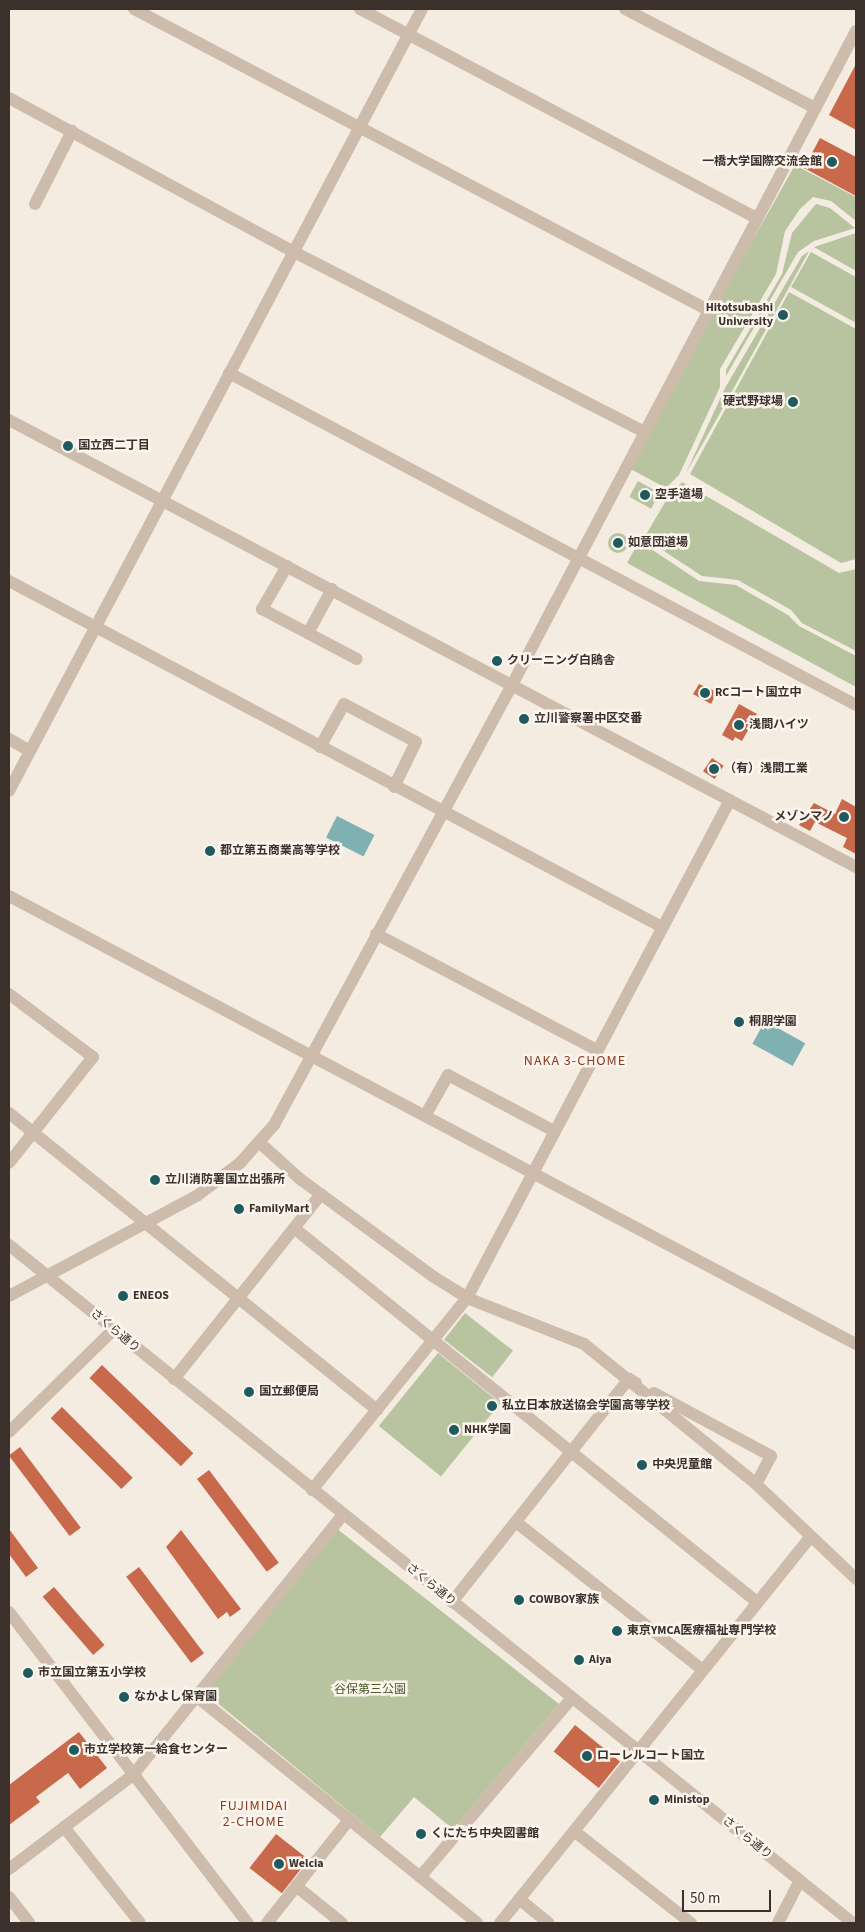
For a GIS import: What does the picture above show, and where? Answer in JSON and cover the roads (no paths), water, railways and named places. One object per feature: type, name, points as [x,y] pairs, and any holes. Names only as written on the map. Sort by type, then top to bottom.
[{"type":"street","points":[[134,9],[708,310]]},
{"type":"street","points":[[360,9],[757,218]]},
{"type":"street","points":[[9,790],[422,9]]},
{"type":"street","points":[[625,9],[815,108]]},
{"type":"street","points":[[9,1296],[213,1185],[260,1143],[312,1056],[376,934],[512,685],[643,431],[856,31]]},
{"type":"street","points":[[9,98],[294,252],[643,431]]},
{"type":"street","points":[[35,204],[72,131]]},
{"type":"street","points":[[229,373],[856,705]]},
{"type":"street","points":[[9,420],[856,867]]},
{"type":"street","points":[[287,566],[262,609],[357,659]]},
{"type":"street","points":[[9,581],[394,787],[662,927]]},
{"type":"street","points":[[308,633],[332,589]]},
{"type":"street","points":[[320,747],[344,704],[416,742],[394,787]]},
{"type":"street","points":[[9,740],[30,751]]},
{"type":"street","points":[[312,1490],[467,1298],[730,800]]},
{"type":"street","points":[[9,896],[856,1344]]},
{"type":"street","points":[[376,934],[597,1050]]},
{"type":"street","points":[[9,994],[93,1057],[9,1163]]},
{"type":"street","points":[[425,1116],[448,1075],[554,1131]]},
{"type":"street","points":[[9,1113],[377,1410]]},
{"type":"street","points":[[260,1143],[321,1194],[467,1298],[584,1344],[756,1484],[856,1579]]},
{"type":"street","points":[[174,1379],[321,1194]]},
{"type":"street","points":[[294,1228],[757,1602]]},
{"type":"street","name":"さくら通り","points":[[9,1245],[49,1275],[113,1330],[853,1923]]},
{"type":"street","points":[[9,1432],[113,1330]]},
{"type":"street","points":[[452,1602],[629,1379]]},
{"type":"street","points":[[629,1379],[771,1456],[756,1484]]},
{"type":"street","points":[[9,1869],[133,1775],[343,1515]]},
{"type":"street","points":[[516,1522],[703,1670]]},
{"type":"street","points":[[500,1923],[811,1536]]},
{"type":"street","points":[[9,1612],[248,1923]]},
{"type":"street","points":[[196,1696],[477,1923]]},
{"type":"street","points":[[420,1877],[572,1698]]},
{"type":"street","points":[[267,1923],[349,1820]]},
{"type":"street","points":[[64,1827],[140,1923]]},
{"type":"street","points":[[574,1831],[691,1923]]},
{"type":"street","points":[[778,1923],[800,1880]]},
{"type":"street","points":[[296,1886],[342,1923]]},
{"type":"street","points":[[9,1897],[29,1923]]},
{"type":"street","points":[[519,1899],[549,1923]]},
{"type":"water","points":[[337,816],[374,835],[364,856],[326,837]]},
{"type":"water","points":[[765,1021],[805,1043],[793,1066],[752,1044]]},
{"type":"place","name":"一橋大学国際交流会館","points":[[832,162]]},
{"type":"place","name":"Hitotsubashi University","points":[[783,315]]},
{"type":"place","name":"硬式野球場","points":[[793,402]]},
{"type":"place","name":"国立西二丁目","points":[[68,446]]},
{"type":"place","name":"空手道場","points":[[645,495]]},
{"type":"place","name":"如意団道場","points":[[618,543]]},
{"type":"place","name":"クリーニング白鴎舎","points":[[497,661]]},
{"type":"place","name":"RCコート国立中","points":[[705,693]]},
{"type":"place","name":"立川警察署中区交番","points":[[524,719]]},
{"type":"place","name":"浅間ハイツ","points":[[739,725]]},
{"type":"place","name":"（有）浅間工業","points":[[714,769]]},
{"type":"place","name":"メゾンマノ","points":[[844,817]]},
{"type":"place","name":"都立第五商業高等学校","points":[[210,851]]},
{"type":"place","name":"桐朋学園","points":[[739,1022]]},
{"type":"place","name":"立川消防署国立出張所","points":[[155,1180]]},
{"type":"place","name":"FamilyMart","points":[[239,1209]]},
{"type":"place","name":"ENEOS","points":[[123,1296]]},
{"type":"place","name":"国立郵便局","points":[[249,1392]]},
{"type":"place","name":"私立日本放送協会学園高等学校","points":[[492,1406]]},
{"type":"place","name":"NHK学園","points":[[454,1430]]},
{"type":"place","name":"中央児童館","points":[[642,1465]]},
{"type":"place","name":"COWBOY家族","points":[[519,1600]]},
{"type":"place","name":"東京YMCA医療福祉専門学校","points":[[617,1631]]},
{"type":"place","name":"Aiya","points":[[579,1660]]},
{"type":"place","name":"市立国立第五小学校","points":[[28,1673]]},
{"type":"place","name":"なかよし保育園","points":[[124,1697]]},
{"type":"place","name":"市立学校第一給食センター","points":[[74,1750]]},
{"type":"place","name":"ローレルコート国立","points":[[587,1756]]},
{"type":"place","name":"Ministop","points":[[654,1800]]},
{"type":"place","name":"くにたち中央図書館","points":[[421,1834]]},
{"type":"place","name":"Welcia","points":[[279,1864]]},
{"type":"district","name":"NAKA 3-CHOME","points":[[575,1061]]},
{"type":"district","name":"FUJIMIDAI 2-CHOME","points":[[254,1814]]},
{"type":"park label","name":"谷保第三公園","points":[[370,1690]]}]
